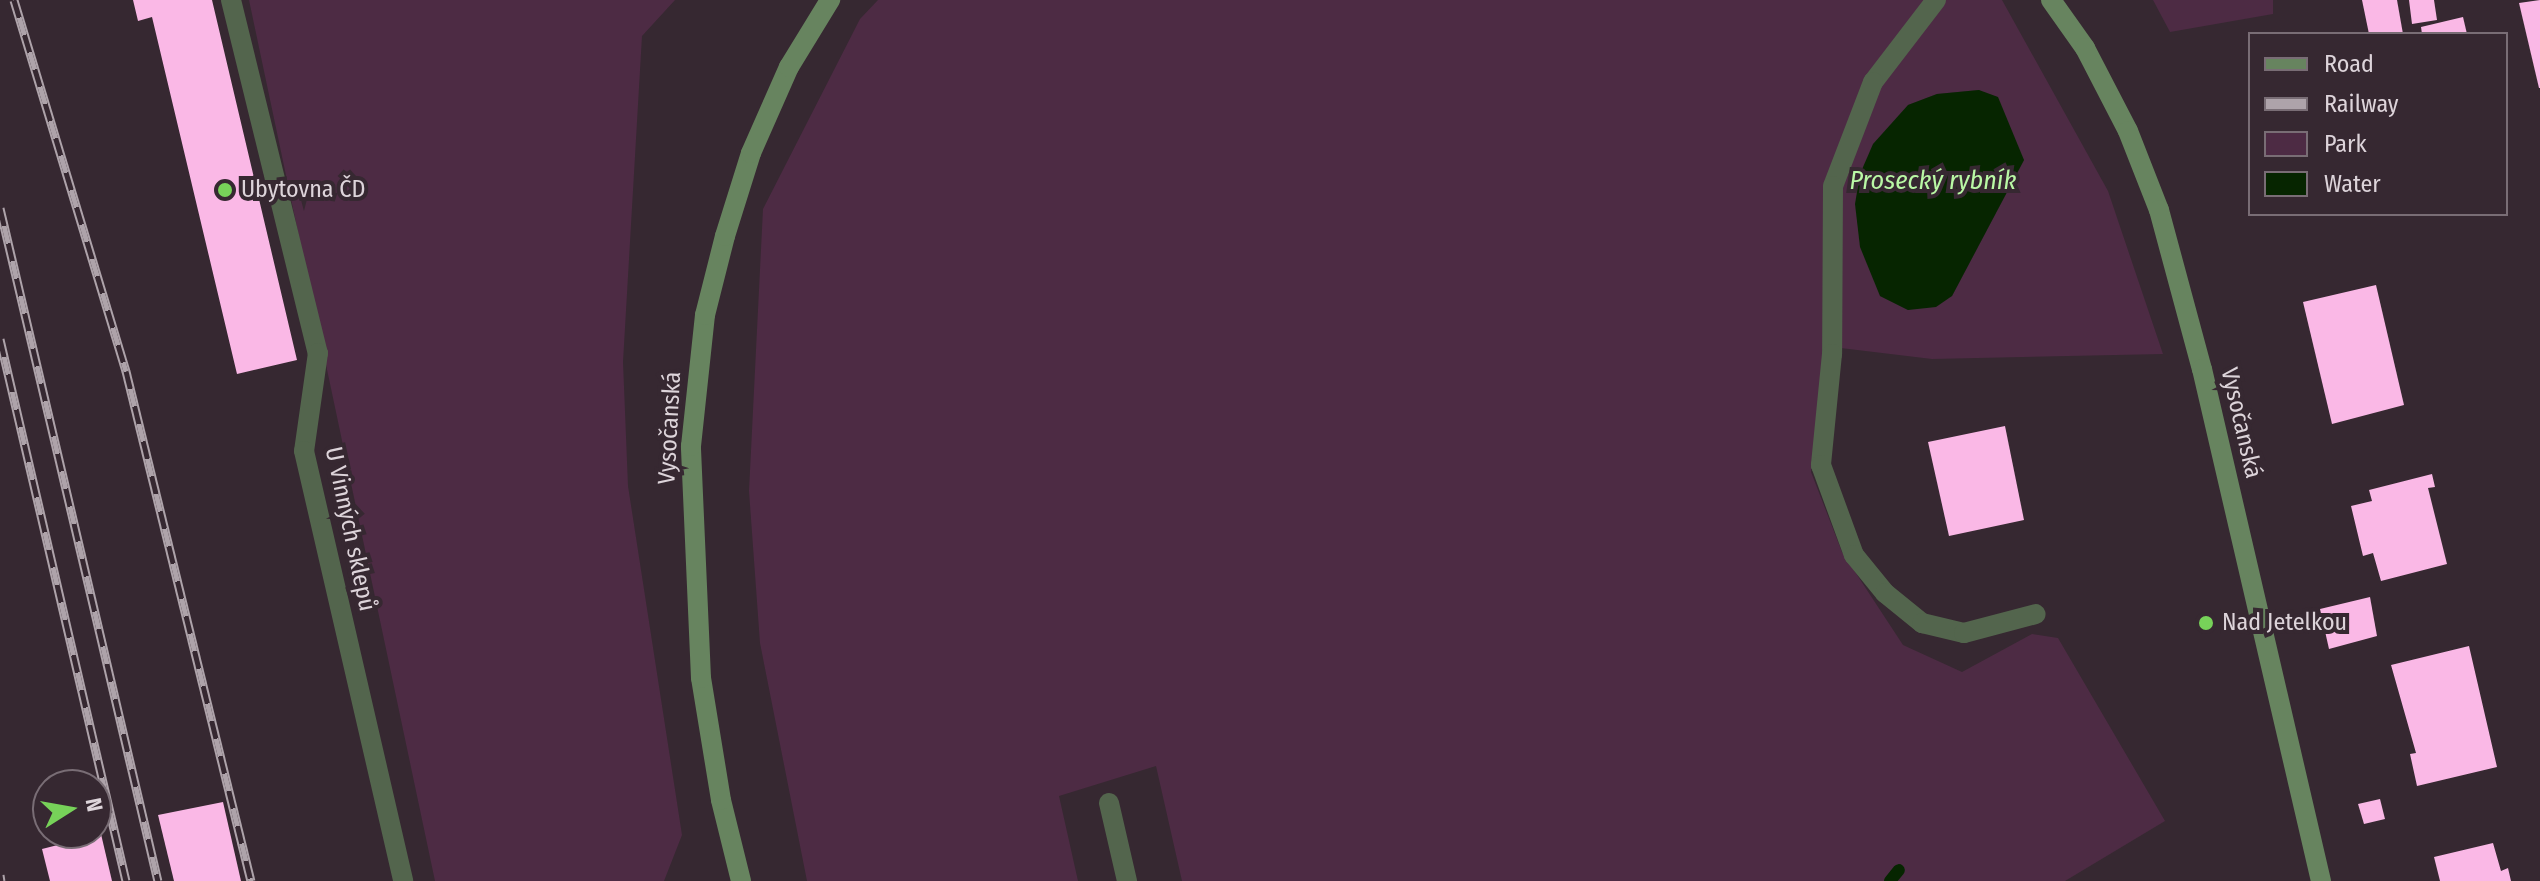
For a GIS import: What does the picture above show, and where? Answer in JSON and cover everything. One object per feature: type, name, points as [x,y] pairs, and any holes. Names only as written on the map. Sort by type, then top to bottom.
[{"type":"main road","name":"Vysočanská","points":[[741,881],[721,800],[701,678],[694,589],[693,431],[705,315],[751,153],[789,67],[830,0]]},
{"type":"main road","name":"Vysočanská","points":[[2051,0],[2085,48],[2121,117],[2159,210],[2202,369],[2321,881]]},
{"type":"street","name":"U Vinných sklepů","points":[[231,0],[318,353],[304,451],[403,881]]},
{"type":"street","points":[[1936,0],[1873,82],[1833,186],[1832,354],[1821,465],[1854,555],[1885,593],[1922,623],[1964,633],[2036,614]]},
{"type":"street","points":[[1109,803],[1127,881]]},
{"type":"green space","points":[[249,0],[675,0],[642,36],[623,362],[628,486],[682,835],[664,881],[435,881]]},
{"type":"green space","points":[[878,0],[2002,0],[2108,191],[2163,354],[1932,359],[1824,346],[1811,472],[1842,552],[1903,645],[1962,672],[2032,634],[2058,638],[2165,821],[2065,881],[1182,881],[1156,766],[1059,796],[1078,881],[807,881],[760,643],[749,491],[763,209],[860,19]],"holes":[[[1979,90],[2024,160],[1952,296],[1908,310],[1880,296],[1908,105],[1937,94]]]},
{"type":"green space","points":[[2153,0],[2273,0],[2273,14],[2170,32]]},
{"type":"water","name":"Prosecký rybník","points":[[1979,90],[1998,97],[2024,160],[1952,296],[1936,307],[1908,310],[1880,296],[1860,247],[1855,204],[1860,174],[1873,144],[1908,105],[1937,94]]},
{"type":"building","name":"Ubytovna ČD","points":[[133,0],[212,0],[297,360],[237,374],[152,17],[138,21]]},
{"type":"building","points":[[2362,0],[2397,0],[2403,32],[2369,32]]},
{"type":"building","points":[[2409,0],[2434,0],[2437,20],[2412,24]]},
{"type":"building","points":[[2540,0],[2540,88],[2539,88],[2519,3]]},
{"type":"building","points":[[2463,17],[2467,32],[2422,32],[2421,27]]},
{"type":"building","points":[[2376,285],[2404,405],[2332,424],[2303,302]]},
{"type":"building","points":[[2005,426],[2024,520],[1949,536],[1928,442]]},
{"type":"building","points":[[2432,474],[2435,487],[2428,488],[2447,564],[2381,581],[2373,553],[2363,556],[2351,506],[2372,501],[2369,490]]},
{"type":"building","points":[[2370,597],[2377,636],[2329,649],[2320,609]]},
{"type":"building","points":[[2469,646],[2497,767],[2417,786],[2410,754],[2416,753],[2391,665]]},
{"type":"building","points":[[2380,799],[2385,819],[2364,824],[2358,804]]},
{"type":"building","points":[[223,802],[241,881],[174,881],[158,815]]},
{"type":"building","points":[[2493,843],[2501,871],[2508,868],[2511,881],[2440,881],[2434,857]]},
{"type":"building","points":[[42,849],[105,849],[112,881],[50,881]]},
{"type":"waterway","points":[[1890,881],[1899,870]]},
{"type":"railway","points":[[14,0],[126,371],[251,881]]},
{"type":"railway","points":[[0,208],[158,881]]},
{"type":"railway","points":[[0,339],[126,881]]},
{"type":"railway","points":[[0,875],[1,881]]},
{"type":"place","name":"Ubytovna ČD","points":[[225,190]]},
{"type":"place","name":"Nad Jetelkou","points":[[2206,623]]}]
